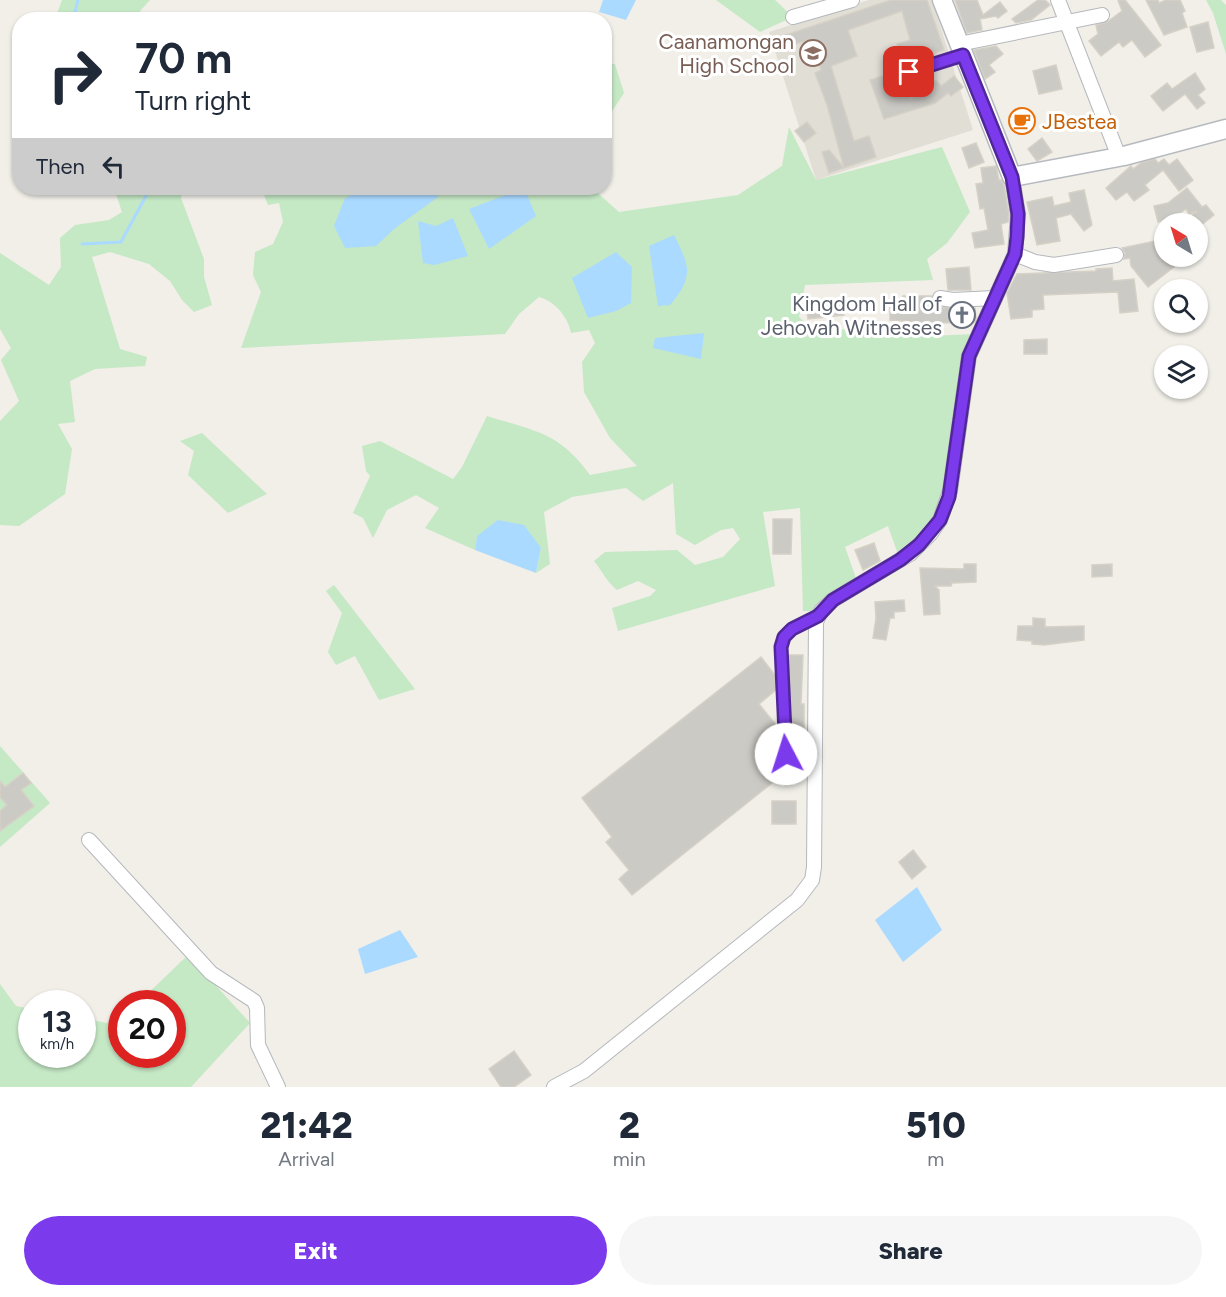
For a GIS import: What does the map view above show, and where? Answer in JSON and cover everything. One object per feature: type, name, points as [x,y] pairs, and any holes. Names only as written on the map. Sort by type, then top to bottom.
[{"type":"street","points":[[794,17],[852,0]]},
{"type":"street","points":[[554,1087],[584,1071],[797,900],[812,880],[816,622],[818,616],[833,600],[910,554],[932,533],[940,520],[950,491],[969,356],[1015,254],[1018,214],[1012,177],[942,0]]},
{"type":"street","points":[[1058,0],[1119,157]]},
{"type":"street","points":[[961,50],[1066,22],[1102,15]]},
{"type":"street","points":[[1012,177],[1119,157],[1226,129]]},
{"type":"street","points":[[1015,254],[1035,262],[1054,264],[1116,255]]},
{"type":"street","points":[[940,298],[953,300],[995,298]]},
{"type":"street","points":[[89,840],[211,973],[254,1001],[257,1008],[258,1045],[278,1087]]},
{"type":"lane","points":[[909,72],[961,50]]},
{"type":"lane","points":[[786,754],[781,647],[784,637],[792,629],[818,616]]},
{"type":"shaded area","points":[[869,0],[932,0],[973,130],[816,180],[769,32]]},
{"type":"green space","points":[[62,0],[150,0],[141,12],[58,12]]},
{"type":"green space","points":[[716,0],[775,0],[793,17],[760,32]]},
{"type":"green space","points":[[1206,0],[1221,0],[1226,5],[1226,54],[1213,13]]},
{"type":"green space","points":[[612,64],[615,64],[624,93],[612,111]]},
{"type":"green space","points":[[789,127],[816,180],[942,147],[970,212],[947,243],[927,259],[933,280],[805,285],[799,317],[812,329],[890,330],[927,336],[977,334],[936,526],[900,560],[888,526],[845,547],[858,584],[821,611],[803,611],[800,508],[763,512],[775,586],[618,631],[612,608],[650,596],[656,590],[638,581],[617,590],[594,561],[605,552],[677,550],[695,565],[723,557],[740,539],[733,528],[721,530],[695,545],[676,534],[673,483],[643,501],[626,488],[572,497],[544,512],[550,564],[536,573],[541,548],[477,536],[475,550],[425,528],[439,508],[416,495],[387,510],[373,538],[363,518],[353,513],[370,476],[366,471],[362,446],[380,441],[453,479],[462,467],[487,416],[533,430],[556,441],[579,461],[590,475],[637,466],[610,438],[584,392],[582,362],[595,343],[589,330],[571,333],[560,310],[545,299],[539,297],[519,314],[505,334],[241,348],[261,292],[253,275],[255,252],[273,244],[283,222],[279,203],[268,205],[264,195],[600,195],[619,212],[738,195],[782,166]]},
{"type":"green space","points":[[116,195],[182,195],[204,259],[204,277],[212,305],[194,312],[182,300],[170,281],[149,264],[110,252],[92,257],[120,349],[147,357],[145,366],[95,369],[70,381],[75,422],[58,424],[72,449],[65,494],[19,526],[0,525],[0,421],[19,401],[1,360],[11,348],[0,329],[0,253],[49,285],[61,267],[60,238],[75,225],[109,220],[122,212]]},
{"type":"green space","points":[[202,433],[267,494],[228,513],[188,475],[194,451],[180,441]]},
{"type":"green space","points":[[334,585],[415,689],[379,700],[355,656],[336,665],[328,652],[342,613],[326,591]]},
{"type":"green space","points":[[0,746],[50,803],[0,847]]},
{"type":"green space","points":[[188,955],[250,1023],[191,1087],[0,1087],[0,984],[18,1006],[18,1068],[96,1068],[96,1021],[108,1023],[108,1068],[186,1068],[186,990],[152,990]]},
{"type":"water","points":[[603,0],[636,0],[626,20],[612,16],[612,12],[599,12]]},
{"type":"water","points":[[352,195],[438,195],[438,197],[394,229],[376,246],[345,248],[334,226],[345,198]]},
{"type":"water","points":[[506,195],[527,195],[536,216],[489,249],[469,209]]},
{"type":"water","points":[[453,218],[468,256],[434,265],[423,263],[418,221],[436,226]]},
{"type":"water","points":[[674,235],[684,255],[686,279],[670,305],[658,306],[649,246]]},
{"type":"water","points":[[616,252],[632,267],[631,303],[616,311],[588,318],[572,278]]},
{"type":"water","points":[[704,333],[701,359],[653,348],[655,338]]},
{"type":"water","points":[[498,520],[524,525],[541,548],[536,573],[475,550],[477,536]]},
{"type":"water","points":[[917,887],[942,930],[903,962],[875,920]]},
{"type":"water","points":[[400,930],[418,957],[365,974],[358,949]]},
{"type":"building","points":[[891,0],[927,0],[944,50],[903,64],[897,44],[910,40],[902,11],[848,30],[857,56],[831,66],[854,141],[869,136],[876,157],[844,168],[827,105],[815,73],[821,70],[811,42],[808,40],[786,47],[783,36]]},
{"type":"building","points":[[955,0],[977,0],[983,15],[1000,2],[1007,11],[998,18],[996,16],[980,19],[982,30],[967,33]]},
{"type":"building","points":[[1038,0],[1045,0],[1050,5],[1031,20],[1016,23],[1012,19]]},
{"type":"building","points":[[1118,0],[1125,0],[1161,45],[1145,57],[1132,40],[1123,47],[1119,42],[1101,56],[1089,41],[1098,34],[1096,25],[1107,22],[1122,11]]},
{"type":"building","points":[[1146,0],[1158,0],[1159,3],[1166,0],[1180,0],[1185,11],[1182,13],[1187,27],[1164,35]]},
{"type":"building","points":[[1208,22],[1214,48],[1197,52],[1190,27]]},
{"type":"building","points":[[996,46],[1003,54],[989,65],[995,72],[985,79],[974,50]]},
{"type":"building","points":[[1056,65],[1062,89],[1039,94],[1033,71]]},
{"type":"building","points":[[902,70],[911,99],[936,80],[941,86],[954,76],[963,87],[951,96],[948,93],[935,103],[884,119],[870,80]]},
{"type":"building","points":[[1195,73],[1205,89],[1198,95],[1205,103],[1197,109],[1185,94],[1163,111],[1151,96],[1167,83],[1172,89]]},
{"type":"building","name":"JBestea","points":[[1023,109],[1034,123],[1020,133],[1010,119]]},
{"type":"building","points":[[807,122],[816,133],[804,142],[795,131]]},
{"type":"building","points":[[1042,138],[1052,152],[1037,161],[1028,149]]},
{"type":"building","points":[[976,143],[984,162],[969,168],[962,148]]},
{"type":"building","points":[[829,150],[844,168],[829,173],[822,152]]},
{"type":"building","points":[[1155,159],[1158,163],[1164,159],[1169,165],[1177,159],[1193,180],[1179,191],[1163,170],[1145,185],[1149,190],[1134,201],[1127,192],[1116,200],[1106,188],[1131,166],[1133,169],[1141,163]]},
{"type":"building","points":[[996,166],[999,180],[1004,185],[1009,214],[1008,222],[1001,224],[1004,244],[975,248],[972,233],[988,230],[984,208],[980,209],[976,184],[983,183],[981,168]]},
{"type":"building","points":[[1187,188],[1202,207],[1206,205],[1214,215],[1208,220],[1208,213],[1195,213],[1197,211],[1188,213],[1186,209],[1180,213],[1156,213],[1154,206],[1168,203]]},
{"type":"building","points":[[1084,190],[1092,225],[1084,231],[1071,214],[1056,218],[1060,241],[1037,245],[1027,202],[1052,197],[1054,206],[1071,202],[1069,193]]},
{"type":"building","points":[[1154,241],[1154,267],[1174,267],[1158,279],[1154,279],[1154,282],[1148,287],[1131,266],[1130,258],[1124,259],[1125,253],[1122,248]]},
{"type":"building","points":[[969,267],[971,290],[948,290],[946,269]]},
{"type":"building","points":[[1112,268],[1113,281],[1134,279],[1138,311],[1120,313],[1118,292],[1043,295],[1044,309],[1032,310],[1032,317],[1011,319],[1007,293],[1017,274],[1096,271],[1096,269]]},
{"type":"building","points":[[903,296],[931,296],[932,302],[939,307],[975,308],[975,322],[937,323],[937,329],[914,329],[914,322],[890,320],[890,304],[903,304]]},
{"type":"building","points":[[842,300],[844,315],[808,319],[806,304]]},
{"type":"building","points":[[1047,339],[1047,354],[1024,354],[1024,340]]},
{"type":"building","points":[[773,519],[792,519],[791,554],[773,554]]},
{"type":"building","points":[[874,543],[880,561],[863,570],[855,550]]},
{"type":"building","points":[[964,564],[976,564],[976,582],[935,586],[939,590],[940,614],[924,615],[920,568],[964,569]]},
{"type":"building","points":[[1112,564],[1112,576],[1092,577],[1092,565]]},
{"type":"building","points":[[904,600],[905,611],[894,612],[894,618],[890,618],[886,640],[873,638],[876,618],[875,602]]},
{"type":"building","points":[[1033,618],[1045,619],[1045,627],[1084,626],[1084,640],[1044,645],[1017,640],[1018,626],[1033,626]]},
{"type":"building","points":[[788,655],[803,655],[801,704],[804,704],[804,727],[798,731],[790,720]]},
{"type":"building","points":[[761,657],[777,678],[777,689],[759,704],[779,729],[770,739],[792,767],[632,895],[619,879],[629,870],[606,842],[612,837],[582,798]]},
{"type":"building","points":[[23,773],[31,783],[21,790],[34,806],[0,831],[0,811],[7,805],[0,797],[0,781],[5,787]]},
{"type":"building","points":[[772,801],[796,801],[796,824],[772,824]]},
{"type":"building","points":[[913,850],[926,867],[912,879],[899,862]]},
{"type":"building","points":[[514,1051],[531,1075],[514,1087],[501,1087],[489,1069]]},
{"type":"waterway","points":[[75,12],[78,0]]},
{"type":"waterway","points":[[82,244],[121,242],[146,195]]},
{"type":"place","name":"Caanamongan High School","points":[[813,53]]},
{"type":"place","name":"JBestea","points":[[1022,121]]},
{"type":"place","name":"Kingdom Hall of Jehovah Witnesses","points":[[962,315]]},
{"type":"route","points":[[786,754],[783,733],[781,647],[784,637],[792,629],[818,616],[833,600],[910,554],[932,533],[940,520],[949,497],[963,390],[972,345],[1015,254],[1018,214],[1012,177],[963,55],[909,72]]}]
